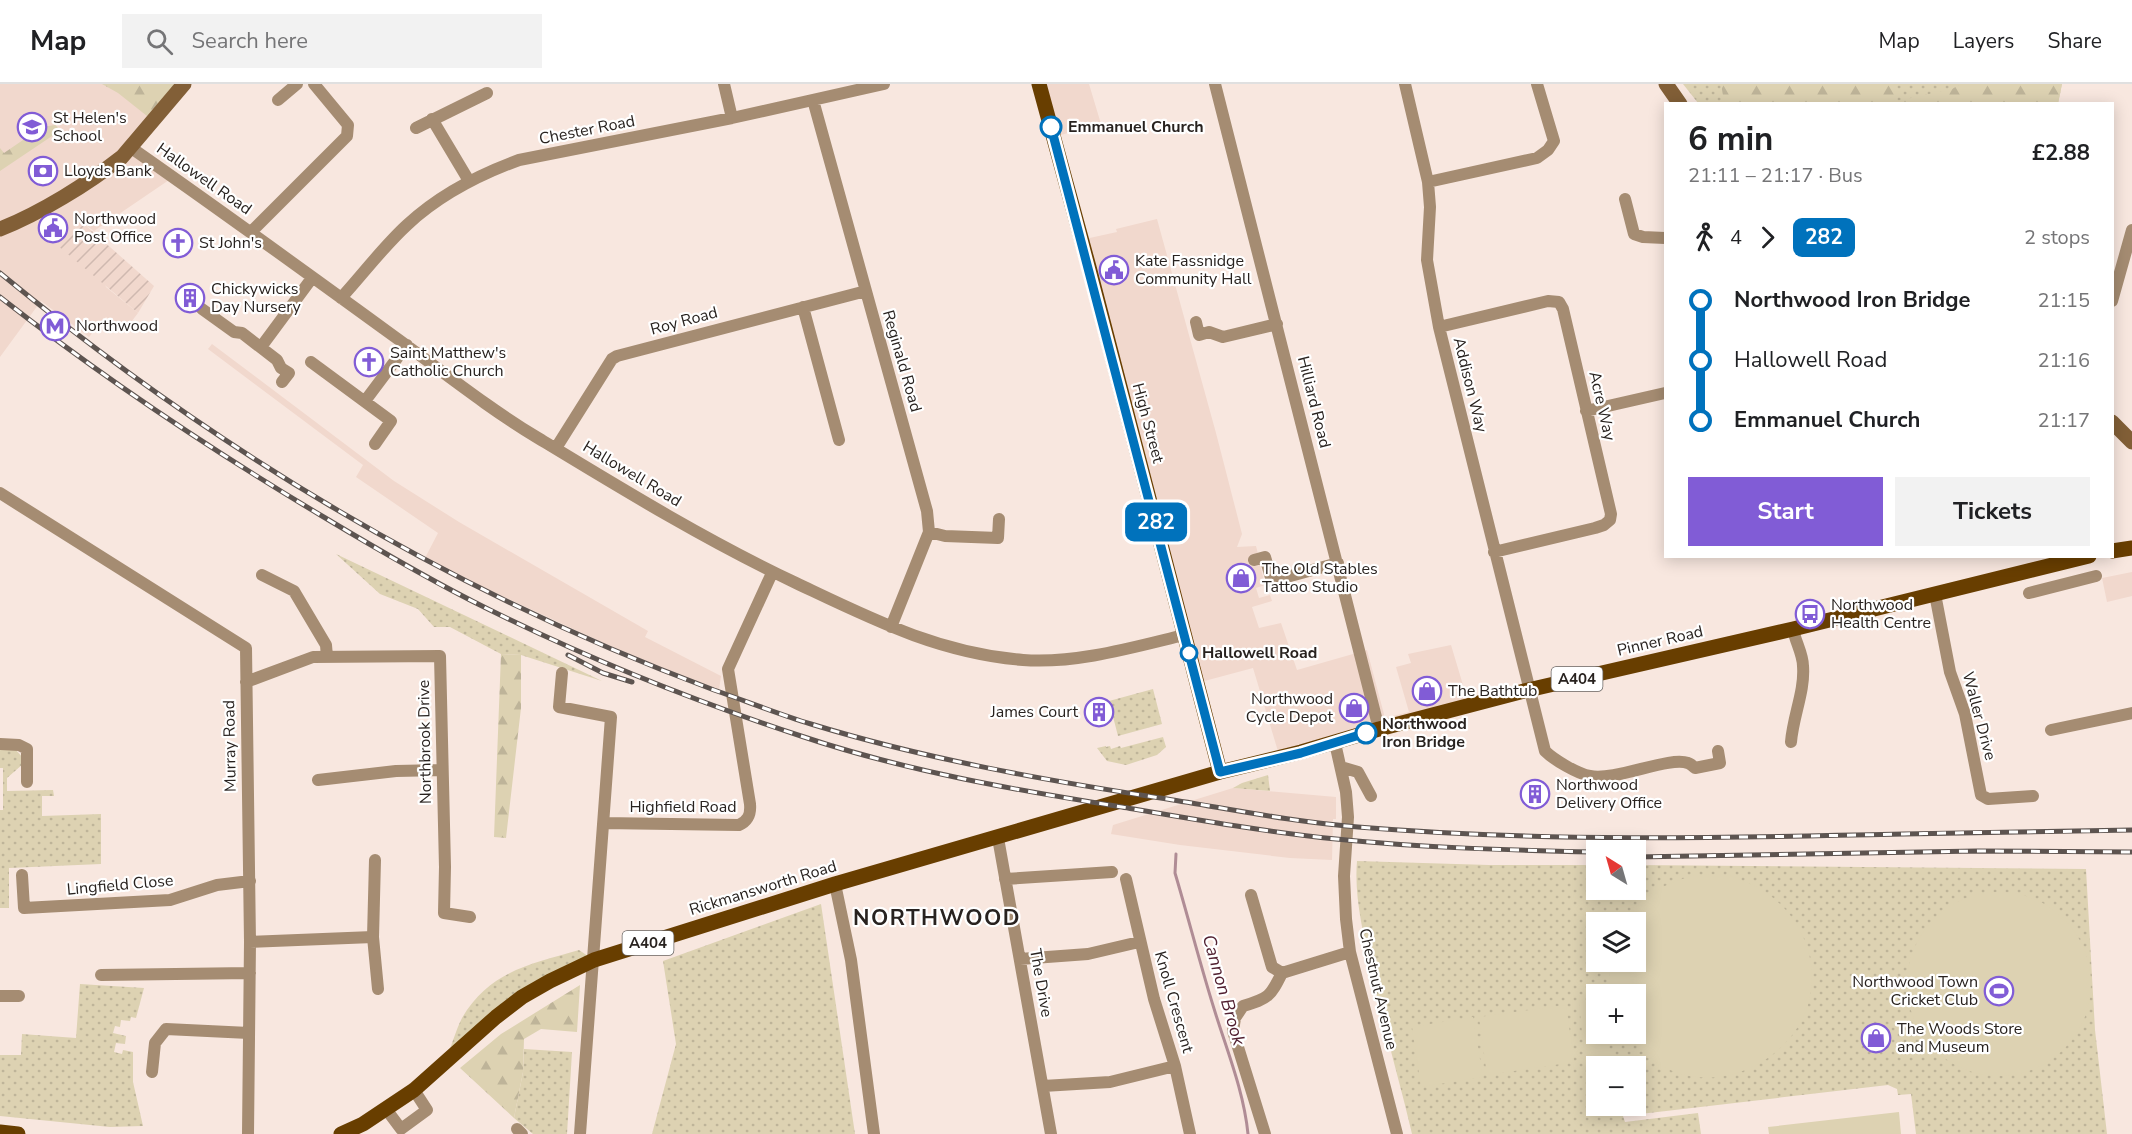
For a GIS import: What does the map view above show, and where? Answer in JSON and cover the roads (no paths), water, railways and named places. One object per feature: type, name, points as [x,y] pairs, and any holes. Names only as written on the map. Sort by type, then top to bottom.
[{"type":"main road","points":[[0,229],[21,220],[89,180],[122,157],[184,84]]},
{"type":"main road","name":"High Street","points":[[1039,84],[1220,772]]},
{"type":"main road","points":[[1666,84],[1679,102]]},
{"type":"main road","points":[[2114,424],[2132,442]]},
{"type":"main road","points":[[2114,551],[2132,548]]},
{"type":"main road","name":"Pinner Road","points":[[1172,787],[1220,772],[1528,690],[1792,629],[2082,558]]},
{"type":"main road","name":"Rickmansworth Road","points":[[343,1134],[414,1090],[504,1010],[550,981],[594,960],[836,884],[1172,787]]},
{"type":"main road","points":[[0,1132],[18,1134]]},
{"type":"street","points":[[278,100],[297,84]]},
{"type":"street","points":[[251,232],[348,136],[348,125],[314,84]]},
{"type":"street","points":[[724,84],[732,118]]},
{"type":"street","name":"Chester Road","points":[[341,298],[407,225],[469,181],[519,160],[732,118],[884,84]]},
{"type":"street","name":"Hilliard Road","points":[[1215,84],[1379,729]]},
{"type":"street","name":"Addison Way","points":[[1406,84],[1428,182],[1430,207],[1427,260],[1439,327],[1545,751],[1560,762],[1590,776],[1614,776],[1674,762],[1688,763],[1695,768],[1720,763],[1718,751]]},
{"type":"street","points":[[1428,182],[1538,158],[1548,150],[1554,141],[1537,84]]},
{"type":"street","points":[[416,128],[487,93]]},
{"type":"street","name":"Reginald Road","points":[[813,100],[927,511],[929,532]]},
{"type":"street","points":[[432,119],[469,181]]},
{"type":"street","name":"Hallowell Road","points":[[130,147],[537,438],[646,503],[772,573],[864,616],[925,641],[996,657],[1043,660],[1104,653],[1184,635]]},
{"type":"street","points":[[1625,199],[1634,234],[1642,237],[1664,238]]},
{"type":"street","points":[[2114,294],[2132,230]]},
{"type":"street","points":[[261,347],[312,278]]},
{"type":"street","name":"Roy Road","points":[[555,448],[612,359],[617,356],[866,291]]},
{"type":"street","name":"Acre Way","points":[[1439,327],[1548,301],[1559,302],[1563,309],[1611,514],[1610,520],[1595,528],[1494,552]]},
{"type":"street","points":[[803,308],[839,440]]},
{"type":"street","points":[[202,309],[234,332],[242,333],[277,360],[281,368],[289,373],[282,382]]},
{"type":"street","points":[[1196,322],[1199,335],[1209,332],[1223,337],[1277,324]]},
{"type":"street","points":[[365,401],[406,345]]},
{"type":"street","points":[[311,362],[392,421],[375,444]]},
{"type":"street","points":[[1586,411],[1664,393]]},
{"type":"street","name":"Murray Road","points":[[0,494],[246,648],[250,881],[248,1134]]},
{"type":"street","points":[[891,627],[929,532],[945,536],[998,538],[999,519]]},
{"type":"street","points":[[1254,560],[1265,557],[1272,581],[1338,563]]},
{"type":"street","points":[[2030,572],[2035,591],[2096,576]]},
{"type":"street","name":"Highfield Road","points":[[603,823],[739,825],[746,822],[751,813],[741,738],[728,669],[772,573]]},
{"type":"street","points":[[246,682],[313,657],[327,657],[326,645],[294,591],[262,575]]},
{"type":"street","name":"Waller Drive","points":[[1935,594],[1950,672],[1965,714],[1981,795],[1988,799],[2033,796]]},
{"type":"street","points":[[1791,742],[1802,683],[1803,663],[1792,629]]},
{"type":"street","name":"Northbrook Drive","points":[[327,657],[440,656],[444,913],[470,917]]},
{"type":"street","points":[[562,673],[559,707],[611,717],[580,1134]]},
{"type":"street","points":[[2051,730],[2132,713]]},
{"type":"street","name":"Chestnut Avenue","points":[[1335,743],[1346,792],[1348,817],[1344,876],[1350,952],[1397,1134]]},
{"type":"street","points":[[0,744],[19,745],[27,749],[27,782]]},
{"type":"street","points":[[1341,767],[1358,772],[1371,796]]},
{"type":"street","points":[[318,780],[396,771],[442,770]]},
{"type":"street","name":"The Drive","points":[[998,838],[1052,1134]]},
{"type":"street","points":[[375,860],[374,937],[378,989]]},
{"type":"street","points":[[1005,879],[1112,872]]},
{"type":"street","name":"Lingfield Close","points":[[22,875],[24,908],[170,900],[217,885],[250,881]]},
{"type":"street","name":"Knoll Crescent","points":[[1126,879],[1139,942],[1175,1066],[1190,1134]]},
{"type":"street","points":[[836,884],[851,960],[874,1134]]},
{"type":"street","points":[[1251,895],[1272,967],[1282,973]]},
{"type":"street","points":[[250,942],[374,937]]},
{"type":"street","points":[[1020,960],[1089,954],[1139,942]]},
{"type":"street","points":[[1265,1134],[1233,1031],[1234,1018],[1243,1006],[1272,994],[1282,973],[1350,952]]},
{"type":"street","points":[[101,975],[250,973]]},
{"type":"street","points":[[0,996],[19,996]]},
{"type":"street","points":[[152,1072],[155,1043],[166,1029],[249,1033]]},
{"type":"street","points":[[1043,1086],[1110,1082],[1175,1066]]},
{"type":"street","points":[[386,1109],[403,1132],[427,1110],[414,1090]]},
{"type":"waterway","name":"Cannon Brook","points":[[1176,854],[1175,873],[1239,1088],[1248,1134]]},
{"type":"railway","points":[[0,273],[165,399],[251,457],[339,511],[430,562],[522,609],[617,651],[774,712],[854,737],[943,758],[1078,785],[1310,822],[1426,832],[1631,838],[2132,830]]},
{"type":"railway","points":[[0,297],[117,384],[239,465],[425,576],[526,627],[603,662],[761,723],[840,748],[960,778],[1041,794],[1229,825],[1401,845],[1586,852]]},
{"type":"railway","points":[[568,655],[603,673],[632,682]]},
{"type":"railway","points":[[1646,857],[1977,851],[2132,852]]},
{"type":"place","name":"St Helen's School","points":[[32,127]]},
{"type":"place","name":"Emmanuel Church","points":[[1051,127]]},
{"type":"place","name":"Lloyds Bank","points":[[43,171]]},
{"type":"place","name":"Northwood Post Office","points":[[53,228]]},
{"type":"place","name":"St John's","points":[[178,243]]},
{"type":"place","name":"Kate Fassnidge Community Hall","points":[[1114,270]]},
{"type":"place","name":"Chickywicks Day Nursery","points":[[190,298]]},
{"type":"place","name":"Northwood","points":[[55,326]]},
{"type":"place","name":"Saint Matthew's Catholic Church","points":[[369,362]]},
{"type":"place","name":"The Old Stables Tattoo Studio","points":[[1241,578]]},
{"type":"place","name":"Northwood Health Centre","points":[[1810,614]]},
{"type":"place","name":"Hallowell Road","points":[[1189,653]]},
{"type":"place","name":"The Bathtub","points":[[1427,691]]},
{"type":"place","name":"Northwood Cycle Depot","points":[[1354,708]]},
{"type":"place","name":"James Court","points":[[1099,712]]},
{"type":"place","name":"Northwood Iron Bridge","points":[[1366,733]]},
{"type":"place","name":"Northwood Delivery Office","points":[[1535,794]]},
{"type":"place","name":"Northwood Town Cricket Club","points":[[1999,991]]},
{"type":"place","name":"The Woods Store and Museum","points":[[1876,1038]]},
{"type":"district","name":"NORTHWOOD","points":[[937,918]]}]
